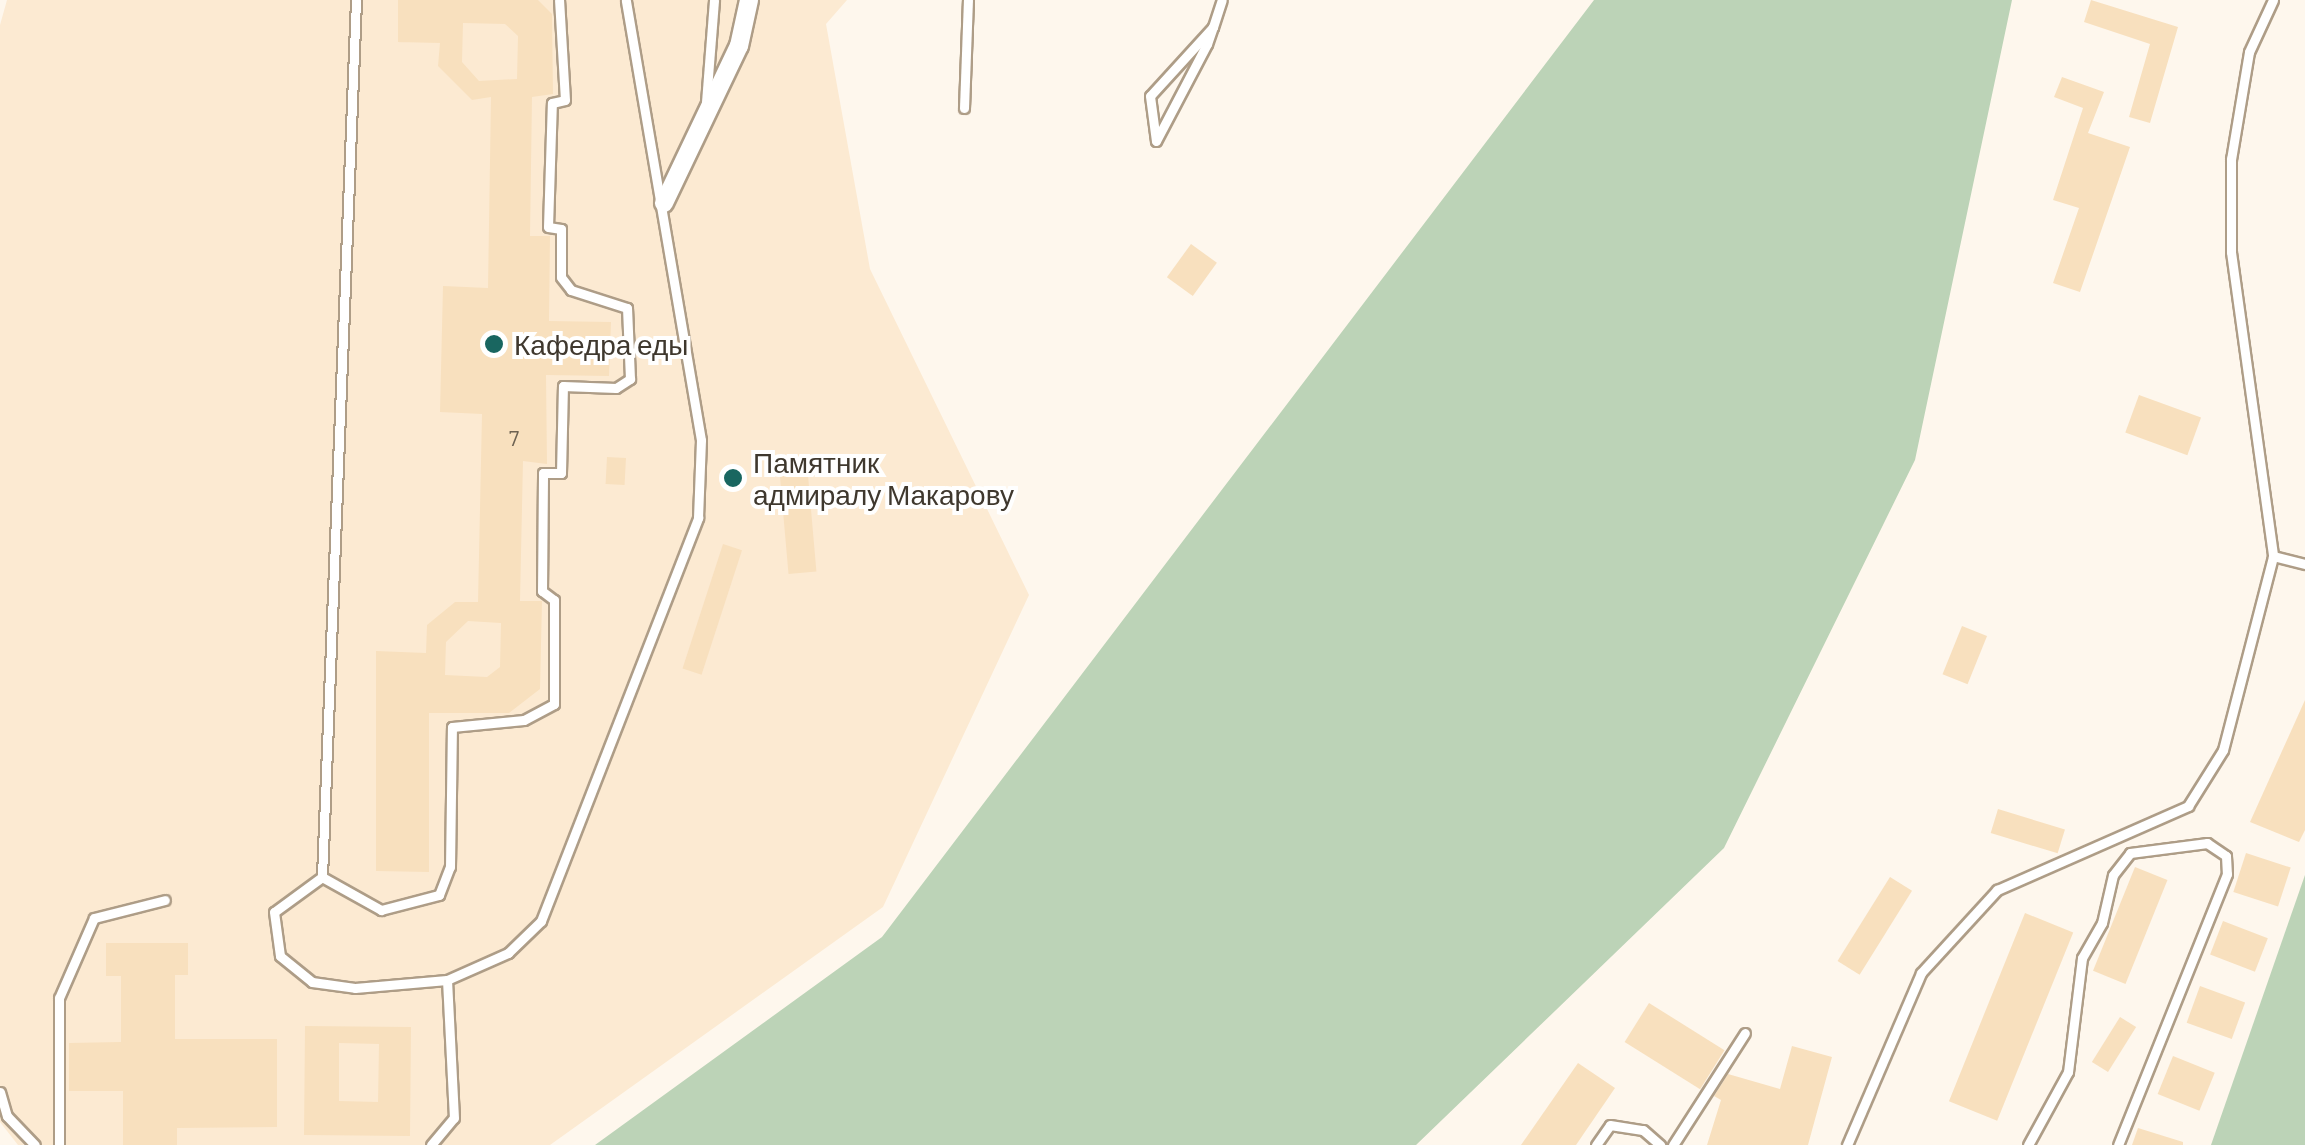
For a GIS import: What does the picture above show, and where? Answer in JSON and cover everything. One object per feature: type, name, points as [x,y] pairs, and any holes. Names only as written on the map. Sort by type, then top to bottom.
[{"type":"street","points":[[664,203],[740,46],[749,0]]},
{"type":"lane","points":[[322,877],[356,0]]},
{"type":"lane","points":[[322,877],[381,910],[440,896],[450,868],[452,727],[524,720],[554,704],[554,600],[542,591],[543,473],[562,472],[563,386],[616,388],[630,380],[627,308],[572,290],[561,277],[562,229],[548,227],[552,103],[565,100],[559,0]]},
{"type":"lane","points":[[322,877],[274,912],[280,956],[290,971],[355,988],[448,980],[508,953],[541,921],[698,518],[701,440],[664,203],[626,0]]},
{"type":"lane","points":[[705,115],[714,0]]},
{"type":"lane","points":[[964,108],[968,0]]},
{"type":"lane","points":[[1213,26],[1150,96],[1156,141],[1166,128],[1213,26],[1222,0]]},
{"type":"lane","points":[[1847,1145],[1921,973],[1998,890],[2188,806],[2223,750],[2273,556],[2231,252],[2231,159],[2248,52],[2273,0]]},
{"type":"lane","points":[[2273,556],[2305,564]]},
{"type":"lane","points":[[2028,1145],[2068,1072],[2082,958],[2102,923],[2113,875],[2130,854],[2207,843],[2226,856],[2227,874],[2118,1145]]},
{"type":"lane","points":[[59,1145],[59,998],[94,918],[165,900]]},
{"type":"lane","points":[[432,1145],[454,1118],[448,980]]},
{"type":"lane","points":[[1673,1145],[1744,1033]]},
{"type":"lane","points":[[0,1092],[7,1116],[35,1145]]},
{"type":"lane","points":[[1596,1145],[1610,1124],[1643,1130],[1660,1145]]},
{"type":"shaded area","points":[[7,0],[847,0],[826,24],[870,269],[1029,595],[883,907],[550,1145],[18,1145],[0,1122],[0,25]]},
{"type":"green space","points":[[1594,0],[2012,0],[1915,460],[1724,848],[1416,1145],[595,1145],[882,937]]},
{"type":"green space","points":[[2305,875],[2305,1145],[2211,1145]]},
{"type":"building","points":[[398,0],[538,0],[552,14],[553,94],[532,97],[530,236],[550,236],[549,321],[611,322],[609,376],[546,375],[547,464],[523,461],[520,601],[542,601],[540,689],[509,713],[429,713],[429,872],[376,871],[376,651],[426,653],[427,625],[455,602],[478,602],[482,414],[440,412],[443,286],[488,288],[491,97],[472,100],[438,66],[440,43],[398,42]],"holes":[[[463,23],[505,24],[518,36],[517,79],[479,81],[462,62]],[[468,621],[501,623],[500,667],[487,677],[445,675],[446,642]]]},
{"type":"building","points":[[2091,0],[2178,27],[2150,123],[2129,117],[2150,44],[2084,22]]},
{"type":"building","points":[[2062,77],[2104,92],[2088,133],[2130,147],[2080,292],[2053,283],[2079,208],[2053,200],[2083,108],[2054,97]]},
{"type":"building","points":[[1191,244],[1217,263],[1193,296],[1167,277]]},
{"type":"building","points":[[2139,395],[2201,418],[2187,455],[2125,433]]},
{"type":"building","points":[[607,457],[626,458],[625,485],[606,484]]},
{"type":"building","points":[[807,464],[816,572],[789,574],[779,466]]},
{"type":"building","points":[[723,544],[742,550],[702,675],[683,669]]},
{"type":"building","points":[[1962,626],[1987,636],[1968,684],[1943,674]]},
{"type":"building","points":[[2305,700],[2305,830],[2299,842],[2250,822]]},
{"type":"building","points":[[1998,809],[2065,829],[2058,853],[1991,833]]},
{"type":"building","points":[[2246,853],[2291,868],[2278,907],[2233,892]]},
{"type":"building","points":[[2135,867],[2167,880],[2125,984],[2093,971]]},
{"type":"building","points":[[1890,877],[1912,891],[1860,975],[1838,961]]},
{"type":"building","points":[[2025,913],[2073,932],[1997,1121],[1949,1101]]},
{"type":"building","points":[[2223,921],[2268,938],[2255,972],[2210,955]]},
{"type":"building","points":[[106,943],[188,943],[188,975],[175,975],[175,1039],[277,1039],[277,1127],[177,1128],[177,1145],[123,1145],[123,1091],[69,1091],[69,1043],[121,1042],[121,976],[106,976]]},
{"type":"building","points":[[2200,986],[2245,1002],[2232,1039],[2187,1023]]},
{"type":"building","points":[[1649,1003],[1724,1050],[1700,1089],[1625,1042]]},
{"type":"building","points":[[2120,1017],[2136,1027],[2108,1072],[2092,1062]]},
{"type":"building","points":[[305,1026],[411,1027],[410,1136],[304,1135]],"holes":[[[339,1043],[379,1044],[378,1102],[339,1101]]]},
{"type":"building","points":[[1792,1046],[1832,1057],[1808,1145],[1707,1145],[1721,1100],[1714,1096],[1728,1074],[1780,1089]]},
{"type":"building","points":[[2173,1056],[2215,1073],[2199,1111],[2158,1094]]},
{"type":"building","points":[[1578,1063],[1615,1088],[1576,1145],[1521,1145]]},
{"type":"building","points":[[2138,1128],[2183,1142],[2183,1145],[2132,1145]]},
{"type":"place","name":"Кафедра еды","points":[[494,344]]},
{"type":"place","name":"Памятник адмиралу Макарову","points":[[733,478]]}]
